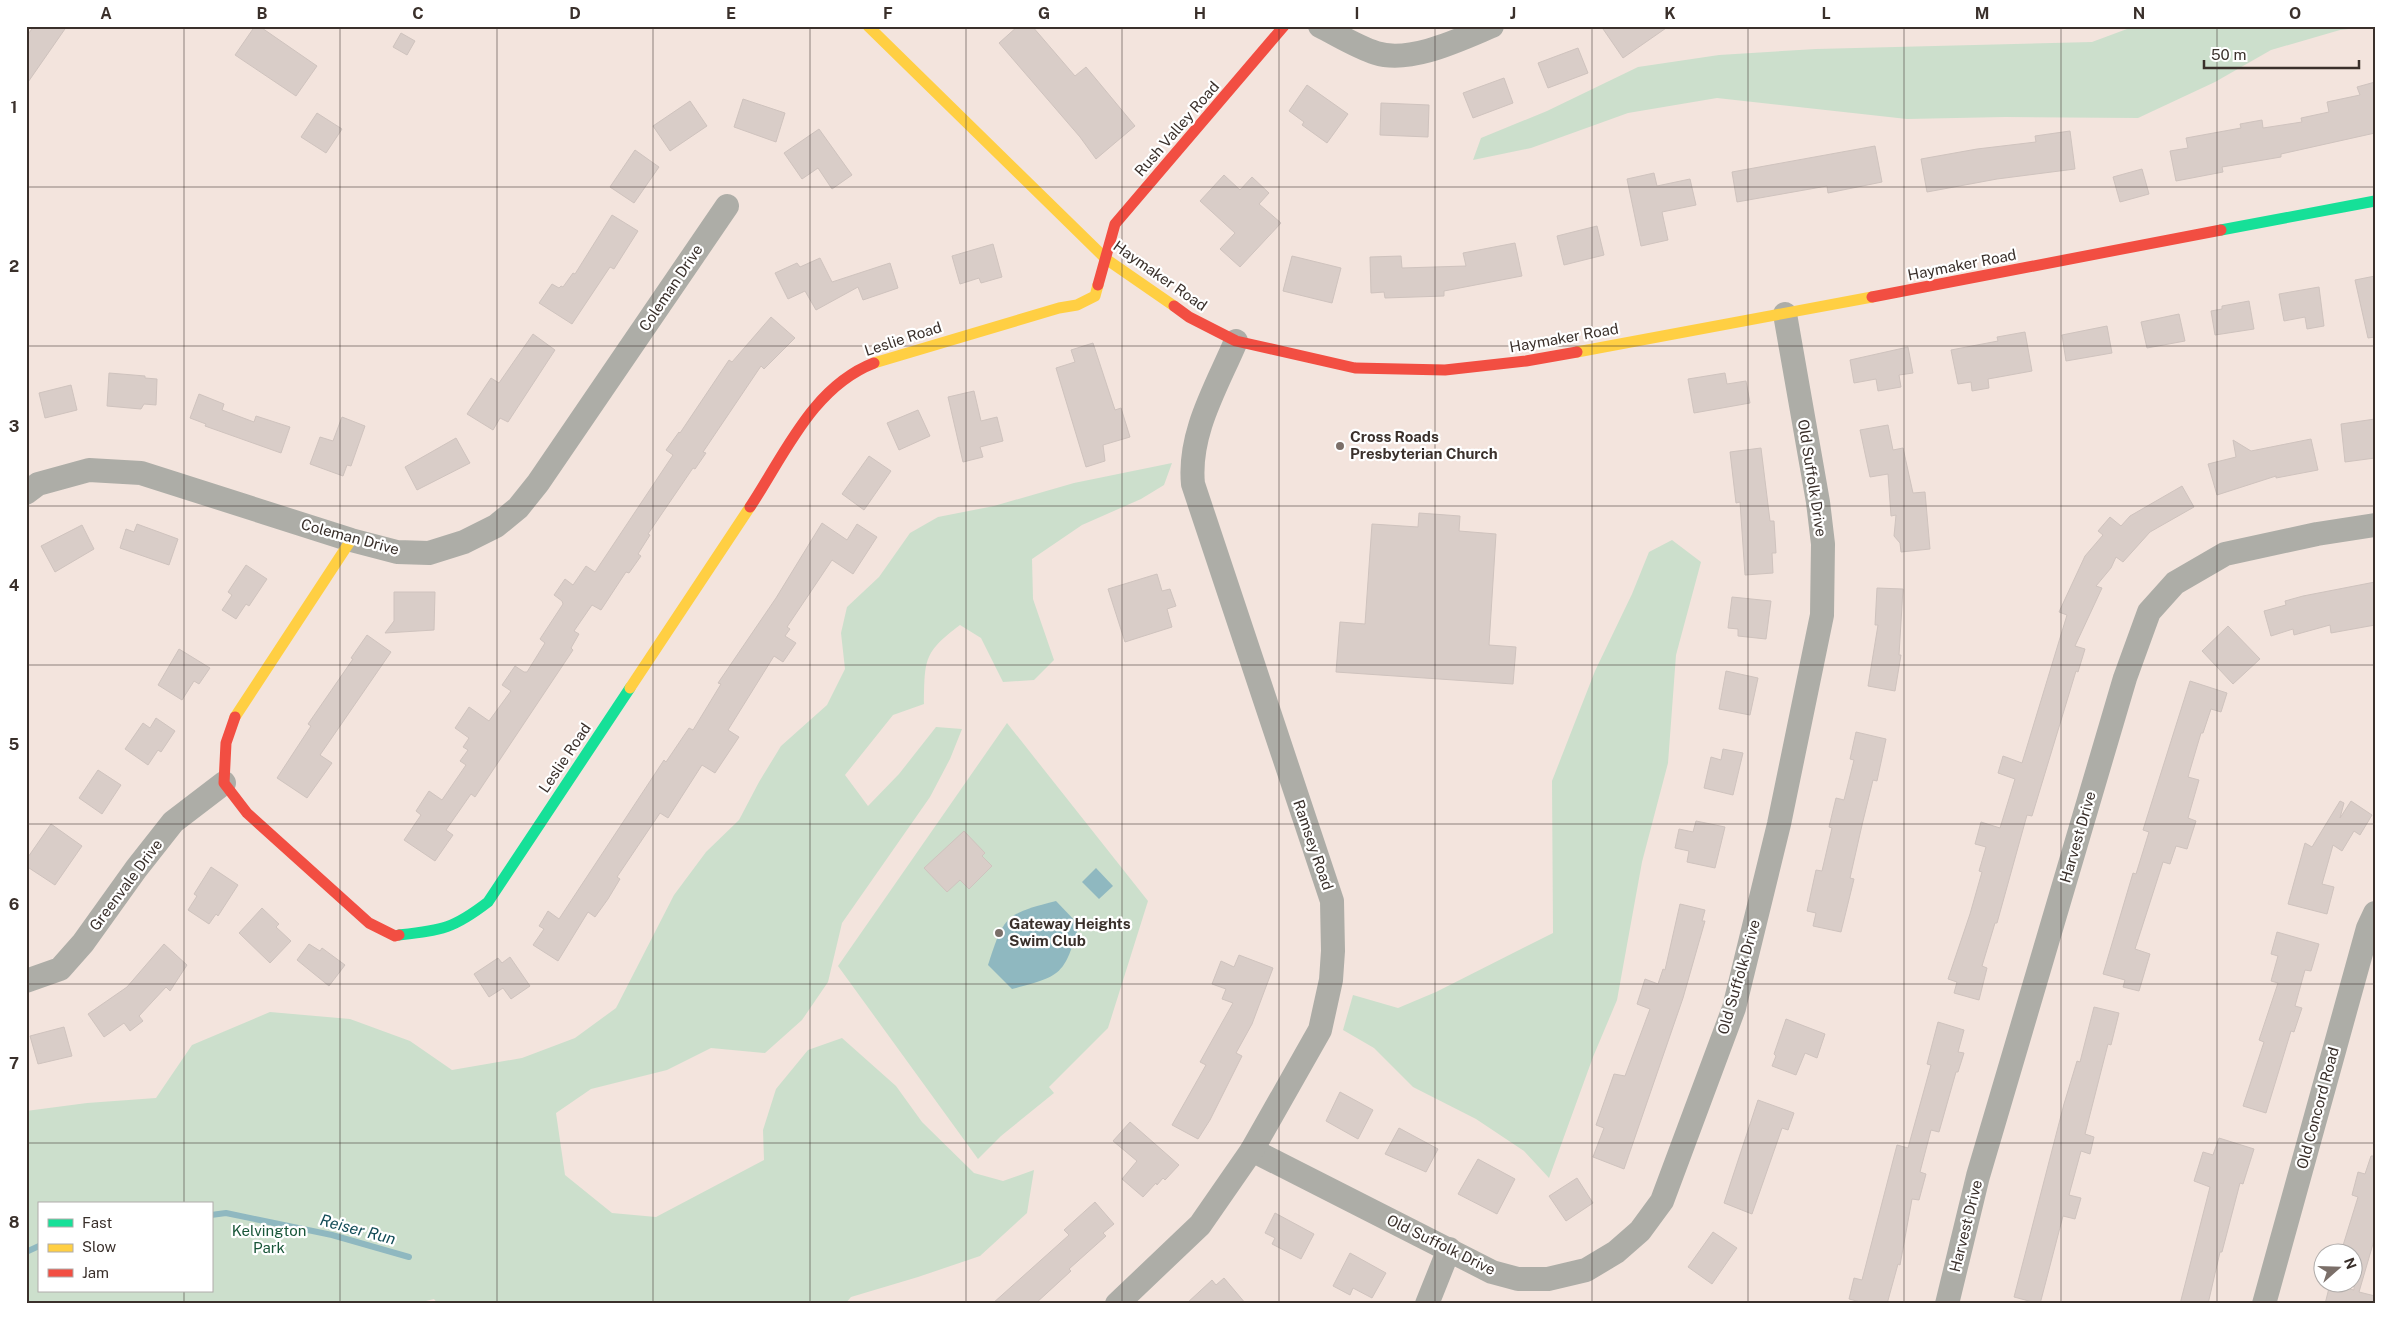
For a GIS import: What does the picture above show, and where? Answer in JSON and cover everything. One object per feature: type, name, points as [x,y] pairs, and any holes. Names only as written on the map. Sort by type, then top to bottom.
[{"type":"street","name":"Haymaker Road","points":[[868,26],[1106,259],[1190,317],[1236,340],[1355,368],[1445,370],[1526,361],[1785,314],[2375,201]]},
{"type":"street","name":"Rush Valley Road","points":[[1106,259],[1115,224],[1284,26]]},
{"type":"street","points":[[1320,26],[1377,54],[1403,56],[1445,45],[1492,26]]},
{"type":"street","name":"Coleman Drive","points":[[26,493],[38,484],[89,470],[141,473],[351,540],[397,552],[429,553],[464,542],[496,526],[518,508],[538,483],[727,206]]},
{"type":"street","name":"Leslie Road","points":[[224,782],[247,813],[368,923],[395,936],[441,930],[463,921],[488,902],[761,491],[799,427],[833,390],[856,370],[881,360],[1059,308],[1077,305],[1095,296],[1106,259]]},
{"type":"street","name":"Old Suffolk Drive","points":[[1252,1150],[1492,1272],[1518,1279],[1548,1279],[1586,1270],[1616,1252],[1640,1231],[1662,1201],[1734,1008],[1779,824],[1822,615],[1822,544],[1818,502],[1785,314]]},
{"type":"street","name":"Ramsey Road","points":[[1117,1304],[1200,1225],[1252,1150],[1320,1030],[1331,980],[1333,951],[1332,901],[1193,484],[1191,463],[1201,422],[1236,340]]},
{"type":"street","name":"Harvest Drive","points":[[1947,1304],[1978,1176],[2125,678],[2149,612],[2174,583],[2225,554],[2317,534],[2375,525]]},
{"type":"street","points":[[224,782],[226,743],[233,721],[351,540]]},
{"type":"street","name":"Greenvale Drive","points":[[26,981],[60,969],[83,943],[136,869],[173,822],[224,782]]},
{"type":"street","name":"Old Concord Road","points":[[2264,1304],[2368,928],[2375,913]]},
{"type":"street","points":[[1427,1304],[1449,1249]]},
{"type":"green space","points":[[2135,26],[2375,26],[2340,30],[2271,50],[2215,82],[2138,118],[2005,117],[1907,119],[1717,98],[1628,113],[1531,148],[1473,160],[1481,138],[1547,111],[1638,67],[1719,55],[1816,49],[2092,42]]},
{"type":"green space","name":"Kelvington Park","points":[[1172,463],[1164,485],[1141,499],[1082,525],[1032,559],[1033,599],[1054,660],[1034,680],[1003,682],[981,638],[960,625],[939,643],[928,658],[924,704],[893,715],[845,775],[868,806],[899,774],[936,727],[962,729],[950,759],[930,797],[842,923],[828,982],[802,1020],[765,1053],[711,1048],[667,1070],[591,1089],[556,1113],[565,1175],[612,1213],[656,1217],[764,1160],[763,1130],[776,1089],[808,1050],[842,1038],[896,1086],[922,1122],[974,1173],[1003,1181],[1034,1170],[1027,1213],[980,1256],[851,1297],[845,1304],[438,1304],[434,1299],[414,1304],[26,1304],[26,1111],[87,1103],[156,1098],[192,1045],[270,1012],[350,1019],[410,1041],[452,1070],[522,1058],[575,1038],[616,1008],[674,895],[706,852],[739,820],[781,746],[827,705],[845,669],[841,633],[847,607],[879,577],[910,533],[938,517],[994,506],[1074,483]]},
{"type":"green space","points":[[1672,540],[1701,562],[1676,655],[1668,763],[1642,862],[1617,1000],[1593,1057],[1549,1178],[1524,1151],[1476,1119],[1413,1087],[1374,1048],[1343,1030],[1353,995],[1398,1008],[1436,992],[1553,933],[1552,781],[1595,671],[1632,594],[1649,552]]},
{"type":"green space","name":"Gateway Heights Swim Club","points":[[1007,723],[1148,901],[1108,1028],[1049,1087],[1054,1093],[1001,1136],[978,1159],[838,966]]},
{"type":"water","points":[[1096,868],[1113,886],[1099,899],[1082,882]]},
{"type":"water","points":[[1056,901],[1079,925],[1064,964],[1059,971],[1041,981],[1012,989],[988,965],[998,936],[1003,927],[1016,914]]},
{"type":"building","points":[[34,26],[67,26],[26,85],[26,37]]},
{"type":"building","points":[[255,26],[259,26],[317,66],[296,96],[235,55]]},
{"type":"building","points":[[1018,26],[1032,26],[1075,76],[1086,67],[1135,126],[1096,159],[1080,137],[999,43]]},
{"type":"building","points":[[1601,26],[1669,26],[1623,58]]},
{"type":"building","points":[[401,33],[415,41],[407,55],[393,47]]},
{"type":"building","points":[[1578,48],[1588,73],[1548,88],[1538,63]]},
{"type":"building","points":[[1504,78],[1513,103],[1473,118],[1463,93]]},
{"type":"building","points":[[2375,82],[2375,133],[2281,154],[2281,157],[2222,167],[2223,172],[2176,181],[2170,151],[2188,148],[2186,138],[2241,128],[2240,124],[2262,120],[2263,128],[2302,122],[2301,118],[2329,112],[2327,102],[2360,95],[2357,87]]},
{"type":"building","points":[[1307,85],[1348,114],[1327,143],[1302,125],[1304,122],[1289,111]]},
{"type":"building","points":[[743,99],[785,113],[776,142],[734,127]]},
{"type":"building","points":[[690,101],[707,126],[670,151],[653,126]]},
{"type":"building","points":[[1381,103],[1429,105],[1428,137],[1380,135]]},
{"type":"building","points":[[317,113],[342,129],[326,153],[301,137]]},
{"type":"building","points":[[819,129],[852,175],[832,189],[818,168],[802,179],[784,153]]},
{"type":"building","points":[[2070,131],[2075,169],[1997,179],[1927,192],[1921,159],[1977,149],[2036,142],[2035,136]]},
{"type":"building","points":[[1875,146],[1882,182],[1828,193],[1827,186],[1737,202],[1732,172]]},
{"type":"building","points":[[635,150],[659,167],[634,203],[610,187]]},
{"type":"building","points":[[2142,169],[2149,194],[2120,202],[2113,177]]},
{"type":"building","points":[[1654,173],[1657,186],[1690,179],[1696,205],[1662,212],[1668,240],[1641,246],[1627,179]]},
{"type":"building","points":[[1224,175],[1240,190],[1252,177],[1269,193],[1259,204],[1281,223],[1240,267],[1220,249],[1235,233],[1200,201]]},
{"type":"building","points":[[612,215],[638,231],[614,269],[610,267],[572,324],[539,303],[552,284],[559,288],[563,287],[573,273],[575,274]]},
{"type":"building","points":[[1597,226],[1604,255],[1564,265],[1557,236]]},
{"type":"building","points":[[1515,243],[1522,276],[1444,291],[1444,296],[1385,298],[1384,292],[1371,293],[1370,257],[1401,256],[1402,268],[1466,266],[1463,253]]},
{"type":"building","points":[[993,244],[1002,277],[981,283],[979,278],[960,284],[952,256]]},
{"type":"building","points":[[1292,256],[1341,268],[1332,303],[1283,291]]},
{"type":"building","points":[[820,258],[832,282],[890,263],[898,288],[863,300],[858,287],[816,310],[805,291],[788,299],[775,273],[797,263],[800,267]]},
{"type":"building","points":[[2375,276],[2375,337],[2368,338],[2355,280]]},
{"type":"building","points":[[2319,287],[2324,326],[2307,329],[2305,317],[2284,321],[2279,294]]},
{"type":"building","points":[[2249,301],[2254,329],[2215,335],[2211,311],[2222,309],[2222,306]]},
{"type":"building","points":[[2179,314],[2185,341],[2147,348],[2141,322]]},
{"type":"building","points":[[771,317],[795,338],[764,369],[761,366],[703,452],[706,453],[695,469],[693,468],[648,534],[650,535],[638,554],[641,556],[629,573],[626,572],[601,610],[592,605],[574,631],[579,634],[571,648],[573,650],[475,797],[471,794],[446,830],[453,835],[435,861],[404,840],[421,815],[416,811],[429,791],[442,800],[466,765],[460,761],[468,750],[463,747],[469,738],[455,728],[469,707],[489,721],[511,691],[502,685],[515,666],[527,672],[545,643],[540,639],[563,604],[554,595],[565,579],[573,585],[586,566],[595,572],[673,455],[666,450],[680,433],[729,360],[732,362]]},
{"type":"building","points":[[2107,326],[2112,353],[2066,361],[2062,335]]},
{"type":"building","points":[[2025,332],[2032,371],[1988,379],[1989,388],[1972,391],[1971,382],[1958,384],[1951,350],[1998,341],[1997,337]]},
{"type":"building","points":[[533,334],[555,350],[508,422],[500,418],[493,430],[467,414],[491,378],[499,383]]},
{"type":"building","points":[[1093,343],[1115,410],[1121,408],[1130,437],[1103,445],[1105,461],[1086,467],[1056,368],[1075,362],[1071,350]]},
{"type":"building","points":[[1908,347],[1913,373],[1899,375],[1901,387],[1878,391],[1876,379],[1854,383],[1850,360]]},
{"type":"building","points":[[109,373],[157,379],[156,405],[144,404],[141,409],[107,406]]},
{"type":"building","points":[[1725,373],[1727,384],[1746,381],[1750,403],[1694,413],[1688,379]]},
{"type":"building","points":[[71,385],[77,410],[45,418],[39,393]]},
{"type":"building","points":[[974,391],[981,421],[997,417],[1003,441],[980,447],[983,457],[963,462],[948,397]]},
{"type":"building","points":[[199,394],[224,404],[222,410],[254,422],[256,416],[290,427],[281,453],[205,426],[206,424],[190,418]]},
{"type":"building","points":[[918,410],[930,436],[899,450],[887,423]]},
{"type":"building","points":[[342,417],[365,426],[351,466],[347,465],[343,476],[310,464],[320,437],[333,441]]},
{"type":"building","points":[[2375,419],[2375,458],[2345,462],[2341,424]]},
{"type":"building","points":[[1888,425],[1893,450],[1903,448],[1913,493],[1925,492],[1930,549],[1901,552],[1900,543],[1894,536],[1896,515],[1891,516],[1888,474],[1870,477],[1860,430]]},
{"type":"building","points":[[456,438],[470,463],[417,490],[405,467]]},
{"type":"building","points":[[2311,439],[2318,470],[2276,478],[2276,476],[2217,495],[2208,464],[2236,457],[2233,440],[2251,451]]},
{"type":"building","points":[[1761,448],[1770,521],[1774,521],[1776,553],[1772,553],[1773,573],[1745,575],[1740,502],[1736,503],[1730,452]]},
{"type":"building","points":[[869,456],[891,471],[864,510],[842,494]]},
{"type":"building","points":[[2182,486],[2194,507],[2150,532],[2123,562],[2116,557],[2111,568],[2096,586],[2102,588],[2075,646],[2085,649],[2078,672],[2076,671],[2032,816],[2027,815],[1997,923],[1995,923],[1982,966],[1987,968],[1979,1000],[1954,993],[1957,982],[1948,979],[1970,914],[1982,872],[1979,871],[1986,847],[1975,844],[1981,822],[2000,828],[2015,779],[1998,773],[2003,756],[2022,763],[2067,615],[2059,612],[2085,556],[2103,535],[2098,531],[2110,517],[2121,526],[2130,516]]},
{"type":"building","points":[[1419,513],[1460,516],[1459,531],[1496,534],[1489,645],[1516,647],[1513,684],[1336,672],[1340,622],[1365,624],[1372,524],[1418,527]]},
{"type":"building","points":[[822,523],[847,540],[857,524],[877,537],[853,574],[832,560],[787,627],[790,629],[785,636],[796,643],[783,662],[774,656],[728,730],[739,737],[715,773],[702,765],[668,818],[660,813],[617,877],[620,879],[608,899],[595,917],[588,912],[558,961],[533,945],[544,929],[539,926],[548,911],[559,919],[664,760],[666,762],[689,728],[693,730],[721,684],[718,683],[776,598]]},
{"type":"building","points":[[137,524],[178,539],[169,565],[120,548],[126,529],[134,532]]},
{"type":"building","points":[[82,525],[94,549],[55,572],[41,546]]},
{"type":"building","points":[[246,565],[267,579],[249,606],[246,604],[236,619],[222,610],[232,595],[228,592]]},
{"type":"building","points":[[1157,574],[1162,591],[1170,589],[1176,606],[1167,609],[1172,627],[1125,642],[1108,589]]},
{"type":"building","points":[[2375,582],[2375,625],[2331,633],[2330,625],[2294,635],[2293,629],[2271,636],[2264,611],[2286,605],[2285,601],[2303,596]]},
{"type":"building","points":[[1877,588],[1903,589],[1899,655],[1901,655],[1895,691],[1868,686],[1878,625],[1875,625]]},
{"type":"building","points":[[394,592],[435,592],[434,630],[385,633],[394,621]]},
{"type":"building","points":[[1732,597],[1771,601],[1766,639],[1738,636],[1738,629],[1728,628]]},
{"type":"building","points":[[2228,626],[2260,659],[2233,684],[2202,651]]},
{"type":"building","points":[[367,635],[391,652],[320,755],[332,763],[307,798],[277,778],[311,726],[308,724],[353,659],[351,658]]},
{"type":"building","points":[[179,649],[210,668],[199,684],[194,681],[182,700],[158,685]]},
{"type":"building","points":[[1726,671],[1758,678],[1750,715],[1719,709]]},
{"type":"building","points":[[2190,681],[2227,693],[2221,712],[2211,709],[2203,733],[2201,733],[2188,777],[2199,780],[2188,818],[2196,821],[2187,849],[2176,846],[2170,864],[2163,862],[2135,949],[2150,954],[2139,991],[2123,987],[2125,980],[2103,974],[2133,873],[2136,874],[2149,832],[2143,830]]},
{"type":"building","points":[[156,718],[175,731],[161,752],[158,750],[148,765],[125,749],[143,723],[150,728]]},
{"type":"building","points":[[1856,732],[1886,739],[1877,781],[1873,780],[1862,825],[1850,878],[1854,879],[1841,932],[1813,926],[1816,913],[1807,911],[1816,870],[1822,871],[1832,828],[1829,827],[1836,798],[1844,800],[1854,760],[1850,759]]},
{"type":"building","points":[[1723,749],[1743,753],[1733,795],[1704,788],[1711,757],[1721,760]]},
{"type":"building","points":[[98,770],[121,785],[102,814],[79,798]]},
{"type":"building","points":[[2340,801],[2344,803],[2340,818],[2351,801],[2372,815],[2360,835],[2354,831],[2342,851],[2333,845],[2322,884],[2334,887],[2327,914],[2288,904],[2305,843],[2312,847]]},
{"type":"building","points":[[1696,821],[1725,827],[1715,868],[1687,862],[1689,851],[1675,848],[1679,829],[1693,832]]},
{"type":"building","points":[[51,824],[82,846],[55,885],[26,866],[26,860]]},
{"type":"building","points":[[964,831],[985,853],[982,856],[992,866],[969,889],[960,880],[947,892],[924,868]]},
{"type":"building","points":[[211,867],[238,885],[218,916],[216,914],[209,924],[188,910],[197,896],[194,894]]},
{"type":"building","points":[[1680,904],[1705,910],[1702,921],[1705,921],[1683,998],[1624,1169],[1593,1157],[1604,1128],[1596,1125],[1614,1074],[1625,1076],[1650,1009],[1637,1004],[1645,979],[1658,984],[1663,969],[1665,970]]},
{"type":"building","points":[[262,908],[279,924],[276,927],[291,941],[270,963],[239,933]]},
{"type":"building","points":[[2277,932],[2319,944],[2311,971],[2305,970],[2295,1006],[2302,1008],[2294,1032],[2291,1031],[2266,1113],[2243,1106],[2264,1042],[2259,1040],[2278,983],[2271,981],[2278,956],[2271,954]]},
{"type":"building","points":[[164,944],[187,965],[170,991],[166,987],[139,1016],[143,1021],[130,1031],[124,1023],[104,1037],[88,1014],[127,987]]},
{"type":"building","points":[[309,944],[320,951],[322,948],[345,965],[329,986],[297,960]]},
{"type":"building","points":[[1239,955],[1273,968],[1252,1024],[1236,1053],[1242,1056],[1210,1120],[1198,1139],[1172,1125],[1206,1065],[1200,1062],[1233,1003],[1222,999],[1226,989],[1212,984],[1221,961],[1234,967]]},
{"type":"building","points":[[510,957],[530,986],[511,999],[503,988],[489,997],[474,974],[498,958],[502,963]]},
{"type":"building","points":[[2094,1007],[2119,1013],[2111,1045],[2108,1044],[2085,1134],[2094,1137],[2090,1154],[2081,1151],[2069,1195],[2081,1198],[2075,1219],[2063,1216],[2040,1304],[2014,1297],[2064,1104],[2077,1061],[2080,1062]]},
{"type":"building","points":[[1786,1019],[1825,1034],[1817,1058],[1805,1053],[1796,1075],[1772,1066],[1776,1056],[1774,1054]]},
{"type":"building","points":[[1938,1022],[1964,1030],[1958,1052],[1964,1053],[1958,1072],[1956,1072],[1939,1132],[1931,1130],[1920,1172],[1926,1174],[1919,1200],[1912,1199],[1900,1265],[1898,1264],[1887,1304],[1868,1304],[1849,1299],[1854,1278],[1862,1280],[1897,1145],[1908,1148],[1931,1065],[1927,1064]]},
{"type":"building","points":[[64,1027],[72,1056],[38,1064],[30,1036]]},
{"type":"building","points":[[1340,1092],[1373,1110],[1358,1139],[1326,1121]]},
{"type":"building","points":[[1758,1100],[1794,1113],[1788,1130],[1782,1128],[1752,1214],[1724,1203]]},
{"type":"building","points":[[1130,1122],[1179,1165],[1165,1180],[1163,1178],[1157,1185],[1156,1183],[1143,1197],[1122,1179],[1137,1161],[1113,1141]]},
{"type":"building","points":[[1399,1128],[1438,1149],[1426,1172],[1385,1154]]},
{"type":"building","points":[[2219,1138],[2254,1149],[2243,1184],[2240,1183],[2222,1252],[2220,1252],[2208,1304],[2180,1304],[2210,1187],[2194,1181],[2203,1152],[2213,1155]]},
{"type":"building","points":[[2371,1156],[2375,1156],[2375,1237],[2364,1275],[2364,1242],[2344,1242],[2358,1197],[2352,1195],[2358,1172],[2365,1174]]},
{"type":"building","points":[[1478,1159],[1515,1179],[1497,1214],[1458,1194]]},
{"type":"building","points":[[1577,1178],[1593,1203],[1566,1221],[1549,1196]]},
{"type":"building","points":[[1095,1202],[1114,1224],[1103,1233],[1106,1236],[1069,1269],[1071,1271],[1035,1304],[992,1304],[1069,1235],[1064,1230]]},
{"type":"building","points":[[1275,1213],[1314,1234],[1301,1259],[1272,1244],[1275,1238],[1265,1233]]},
{"type":"building","points":[[1713,1232],[1737,1248],[1712,1284],[1688,1267]]},
{"type":"building","points":[[1350,1253],[1386,1273],[1372,1298],[1353,1288],[1350,1295],[1333,1286]]},
{"type":"building","points":[[1224,1278],[1246,1304],[1186,1304],[1212,1280],[1216,1285]]},
{"type":"building","points":[[2328,1292],[2359,1292],[2375,1296],[2375,1304],[2325,1304]]},
{"type":"waterway","name":"Reiser Run","points":[[212,1215],[226,1213],[332,1235],[409,1257]]},
{"type":"waterway","name":"Reiser Run","points":[[26,1252],[38,1246]]},
{"type":"traffic: fast","points":[[2221,230],[2375,201]]},
{"type":"traffic: fast","points":[[399,935],[426,932],[446,927],[465,918],[488,902],[630,688]]},
{"type":"traffic: slow","points":[[868,26],[1106,259],[1174,306]]},
{"type":"traffic: slow","points":[[874,363],[1059,308],[1077,305],[1095,296],[1098,285]]},
{"type":"traffic: slow","points":[[1577,352],[1872,297]]},
{"type":"traffic: slow","points":[[630,688],[750,507]]},
{"type":"traffic: slow","points":[[235,717],[351,540]]},
{"type":"traffic: jam","points":[[1098,285],[1115,224],[1284,26]]},
{"type":"traffic: jam","points":[[1872,297],[2221,230]]},
{"type":"traffic: jam","points":[[1174,306],[1189,317],[1236,341],[1355,368],[1445,370],[1526,361],[1577,352]]},
{"type":"traffic: jam","points":[[750,507],[788,445],[816,406],[833,388],[852,374],[874,363]]},
{"type":"traffic: jam","points":[[235,717],[226,743],[224,783],[247,813],[369,923],[395,936],[399,935]]},
{"type":"place","name":"Cross Roads Presbyterian Church","points":[[1340,446]]},
{"type":"place","name":"Gateway Heights Swim Club","points":[[999,933]]}]
